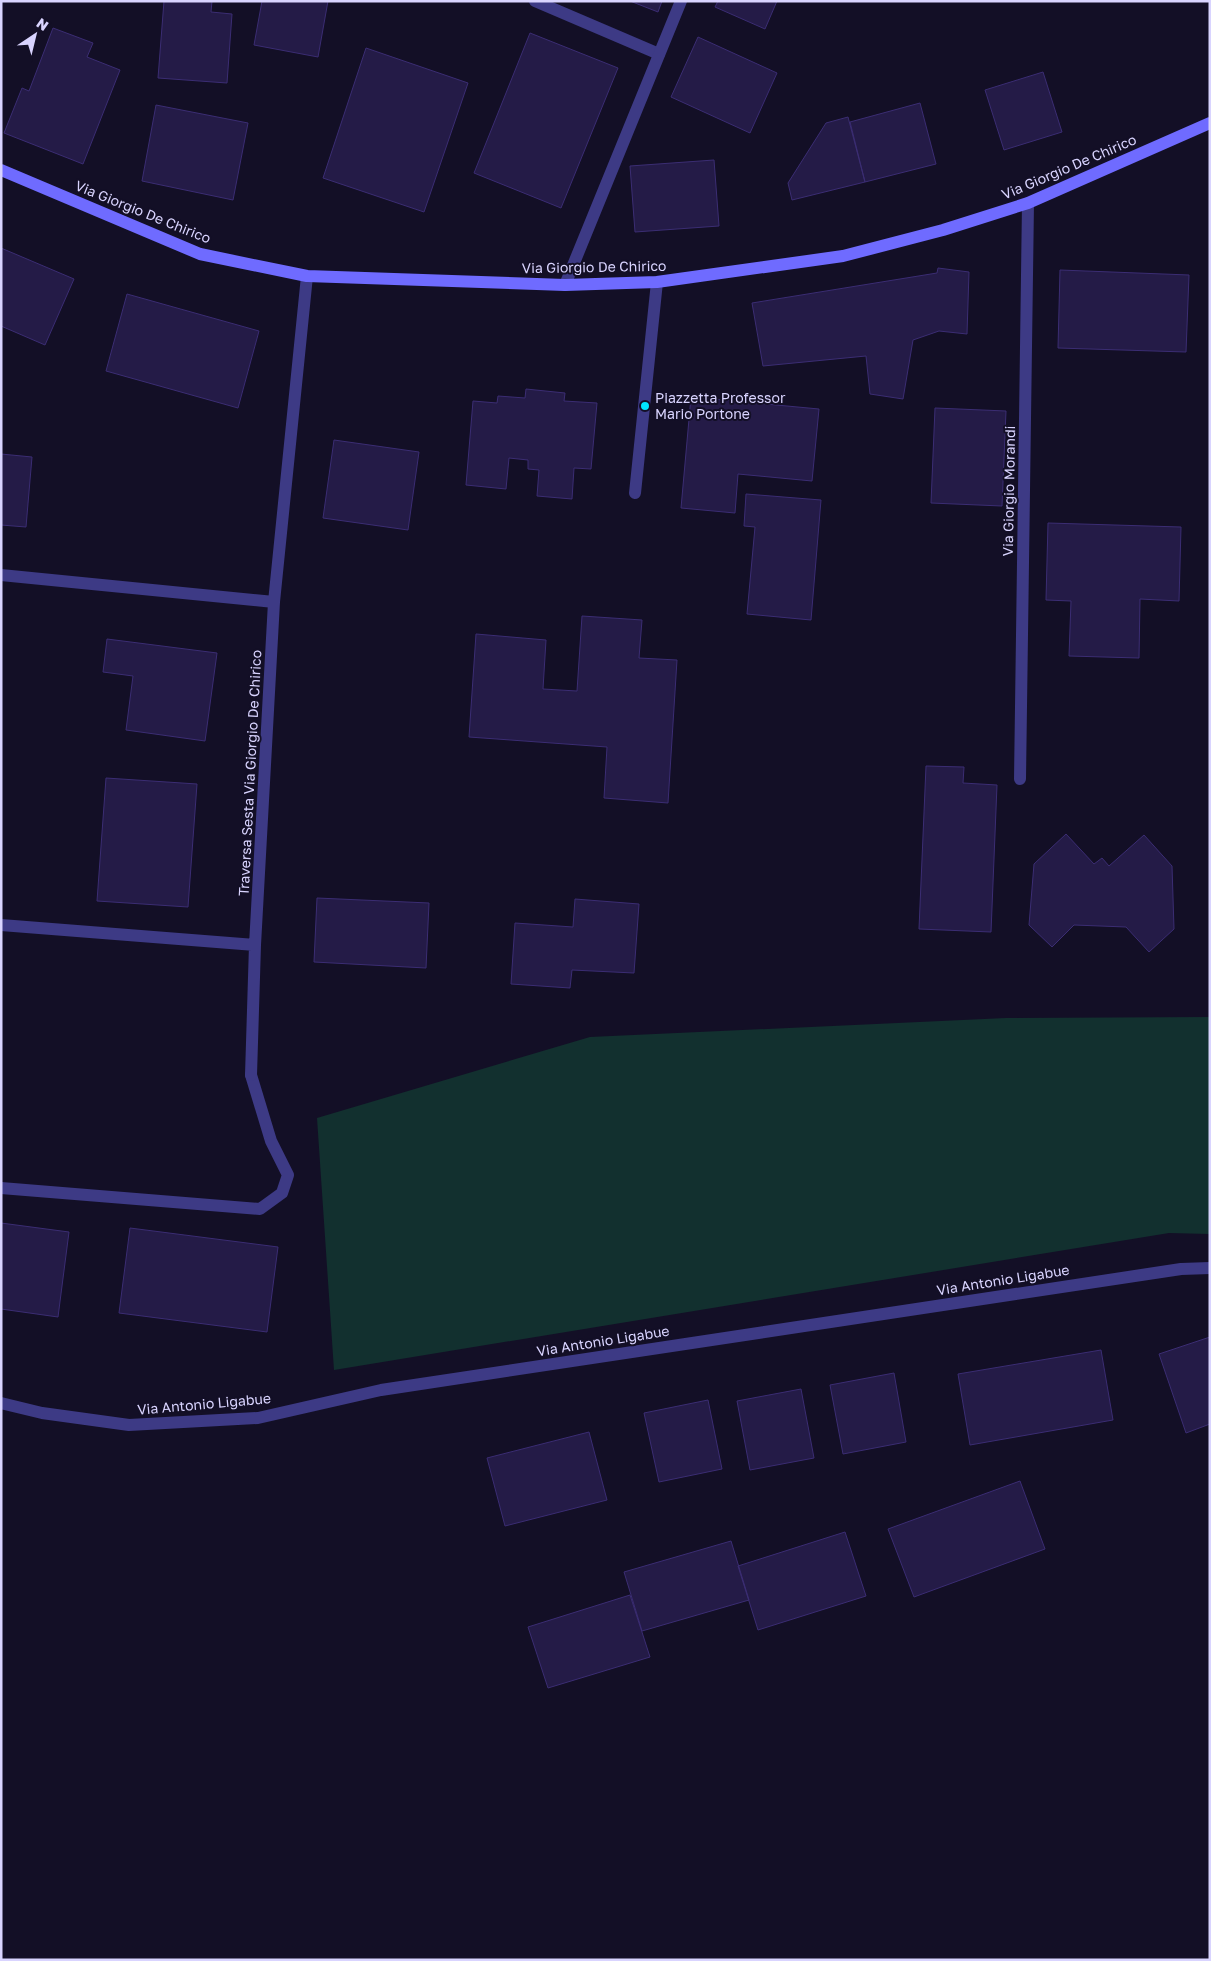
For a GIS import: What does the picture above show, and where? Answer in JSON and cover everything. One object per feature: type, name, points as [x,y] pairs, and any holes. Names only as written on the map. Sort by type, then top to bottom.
[{"type":"main road","name":"Via Giorgio De Chirico","points":[[1,170],[200,254],[307,276],[565,285],[657,282],[844,256],[943,230],[1028,203],[1210,123]]},
{"type":"street","points":[[535,1],[659,54]]},
{"type":"street","points":[[565,285],[681,1]]},
{"type":"street","name":"Via Giorgio Morandi","points":[[1020,779],[1028,203]]},
{"type":"street","name":"Traversa Sesta Via Giorgio De Chirico","points":[[1,1188],[260,1209],[282,1193],[288,1175],[271,1141],[251,1074],[255,946],[274,602],[307,276]]},
{"type":"street","points":[[635,493],[657,282]]},
{"type":"street","points":[[1,575],[274,602]]},
{"type":"street","points":[[1,925],[255,946]]},
{"type":"street","name":"Via Antonio Ligabue","points":[[1,1403],[42,1413],[129,1425],[258,1418],[381,1390],[1181,1269],[1210,1268]]},
{"type":"green space","points":[[1210,1017],[1210,1234],[1169,1233],[334,1370],[317,1118],[590,1037],[1006,1018]]},
{"type":"building","points":[[164,1],[212,1],[211,12],[232,14],[227,83],[158,78]]},
{"type":"building","points":[[262,1],[328,1],[318,57],[254,45]]},
{"type":"building","points":[[630,1],[662,1],[658,12]]},
{"type":"building","points":[[718,1],[777,1],[765,29],[715,7]]},
{"type":"building","points":[[53,28],[93,43],[87,57],[120,70],[83,164],[4,133],[22,88],[29,91]]},
{"type":"building","points":[[530,33],[618,68],[561,208],[474,173]]},
{"type":"building","points":[[698,37],[777,73],[750,133],[671,97]]},
{"type":"building","points":[[366,48],[468,83],[424,212],[323,178]]},
{"type":"building","points":[[1043,72],[1062,132],[1004,150],[985,90]]},
{"type":"building","points":[[920,103],[936,164],[865,182],[850,122]]},
{"type":"building","points":[[156,105],[248,123],[233,200],[142,181]]},
{"type":"building","points":[[848,117],[865,182],[792,200],[788,183],[826,123]]},
{"type":"building","points":[[714,160],[719,226],[635,232],[630,166]]},
{"type":"building","points":[[1,248],[74,279],[45,345],[1,326]]},
{"type":"building","points":[[938,268],[969,272],[967,334],[939,331],[913,340],[903,399],[870,394],[866,356],[763,366],[752,303],[937,273]]},
{"type":"building","points":[[1060,270],[1189,275],[1186,352],[1058,348]]},
{"type":"building","points":[[127,294],[259,331],[238,408],[106,371]]},
{"type":"building","points":[[526,389],[565,393],[564,401],[597,403],[591,469],[574,468],[572,499],[537,496],[539,470],[528,469],[528,460],[509,458],[506,489],[466,485],[473,401],[497,403],[498,396],[525,398]]},
{"type":"building","points":[[691,397],[819,409],[812,481],[738,474],[735,513],[681,508]]},
{"type":"building","points":[[935,408],[1006,411],[1002,506],[931,503]]},
{"type":"building","points":[[334,440],[419,452],[408,530],[323,518]]},
{"type":"building","points":[[1,454],[32,457],[26,527],[1,525]]},
{"type":"building","points":[[746,494],[821,500],[811,620],[747,614],[755,527],[744,526]]},
{"type":"building","points":[[1048,523],[1181,527],[1179,601],[1140,599],[1139,658],[1069,656],[1071,601],[1046,600]]},
{"type":"building","points":[[582,616],[642,620],[639,658],[677,660],[668,803],[604,798],[607,747],[469,737],[476,634],[546,640],[543,689],[577,691]]},
{"type":"building","points":[[107,639],[217,653],[205,741],[126,730],[133,676],[103,672]]},
{"type":"building","points":[[926,766],[964,767],[963,783],[997,785],[991,932],[919,929]]},
{"type":"building","points":[[106,778],[197,784],[188,907],[97,901]]},
{"type":"building","points":[[1066,834],[1094,864],[1102,858],[1109,866],[1144,835],[1172,866],[1174,929],[1149,952],[1126,927],[1074,925],[1052,947],[1029,925],[1034,864]]},
{"type":"building","points":[[317,898],[429,903],[426,968],[314,962]]},
{"type":"building","points":[[575,899],[639,904],[634,973],[572,970],[570,988],[511,984],[515,923],[573,927]]},
{"type":"building","points":[[1,1223],[69,1232],[58,1317],[1,1309]]},
{"type":"building","points":[[130,1228],[278,1247],[267,1332],[119,1313]]},
{"type":"building","points":[[1210,1337],[1210,1424],[1186,1433],[1159,1354]]},
{"type":"building","points":[[1101,1350],[1113,1420],[970,1445],[958,1374]]},
{"type":"building","points":[[894,1373],[906,1442],[843,1454],[830,1385]]},
{"type":"building","points":[[801,1389],[814,1458],[750,1470],[737,1401]]},
{"type":"building","points":[[708,1400],[722,1469],[659,1482],[644,1413]]},
{"type":"building","points":[[589,1432],[607,1500],[505,1526],[487,1458]]},
{"type":"building","points":[[1020,1481],[1045,1549],[914,1597],[888,1529]]},
{"type":"building","points":[[845,1532],[866,1596],[758,1630],[738,1566]]},
{"type":"building","points":[[731,1541],[749,1600],[642,1631],[624,1572]]},
{"type":"building","points":[[630,1595],[650,1657],[548,1688],[528,1627]]},
{"type":"place","name":"Piazzetta Professor Mario Portone","points":[[645,406]]}]
